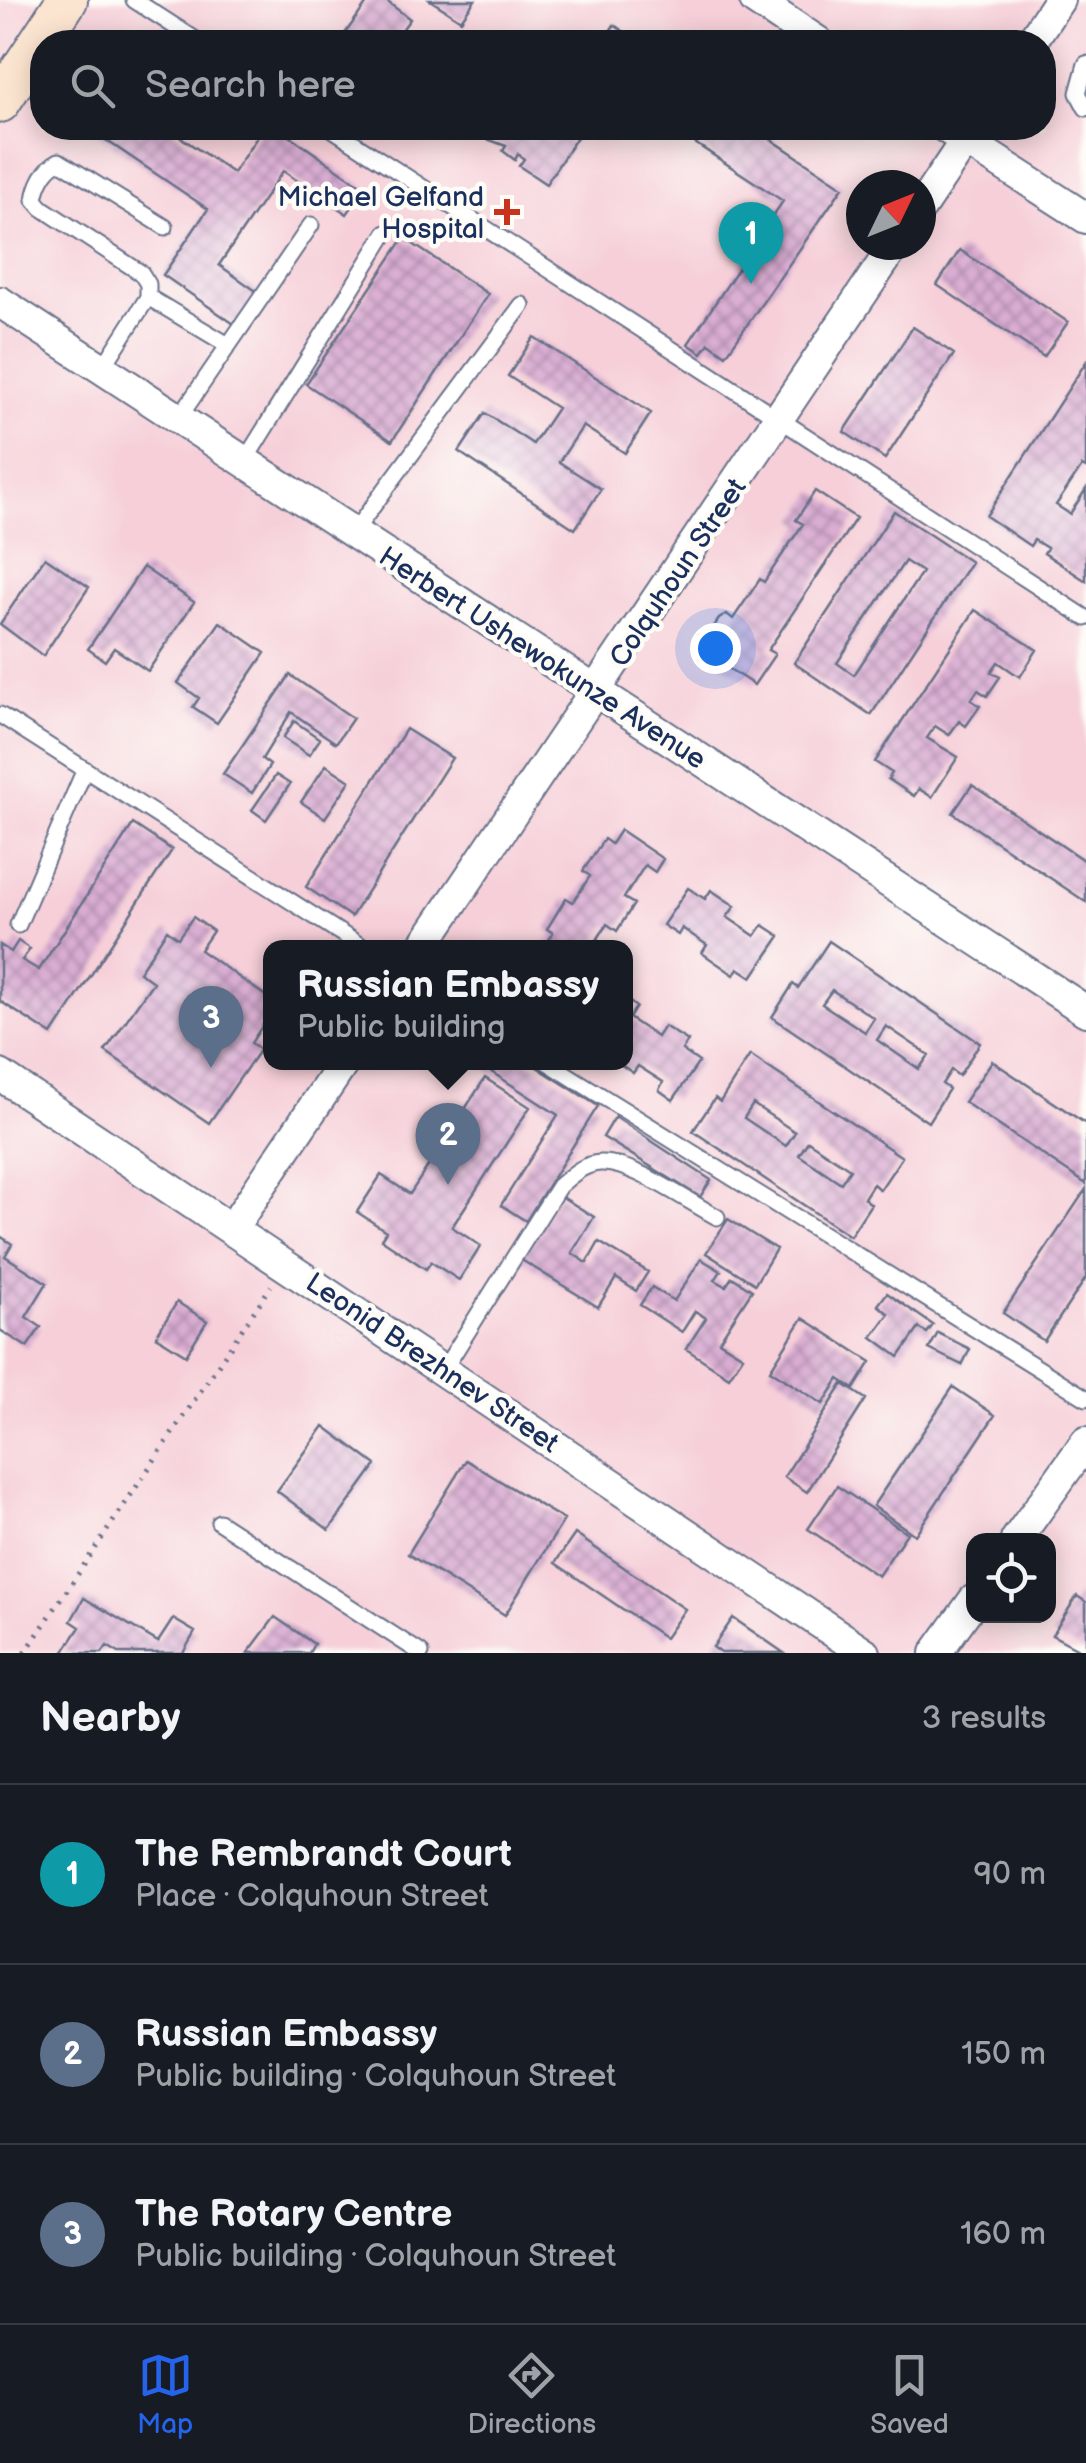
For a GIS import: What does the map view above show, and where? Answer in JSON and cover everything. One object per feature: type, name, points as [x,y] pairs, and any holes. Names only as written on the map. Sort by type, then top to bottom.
[{"type":"main road","points":[[48,30],[68,0]]},
{"type":"main road","points":[[0,102],[30,57]]},
{"type":"street","points":[[754,0],[800,30]]},
{"type":"street","points":[[1038,30],[1059,0]]},
{"type":"street","points":[[936,180],[958,140]]},
{"type":"street","points":[[974,140],[1086,218]]},
{"type":"street","name":"Colquhoun Street","points":[[427,940],[886,260]]},
{"type":"street","name":"Herbert Ushewokunze Avenue","points":[[0,302],[1086,1011]]},
{"type":"street","points":[[233,1227],[339,1070]]},
{"type":"street","name":"Leonid Brezhnev Street","points":[[0,1075],[233,1227],[864,1653]]},
{"type":"street","points":[[1021,1533],[1086,1442]]},
{"type":"street","points":[[936,1653],[966,1611]]},
{"type":"lane","points":[[134,0],[181,30]]},
{"type":"lane","points":[[1086,64],[1078,93],[1086,108]]},
{"type":"lane","points":[[350,140],[1086,618]]},
{"type":"lane","points":[[102,368],[148,297],[148,284],[141,273],[42,208],[35,200],[36,190],[51,165],[59,161],[166,226]]},
{"type":"lane","points":[[178,418],[311,225]]},
{"type":"lane","points":[[244,462],[386,233]]},
{"type":"lane","points":[[148,297],[228,345]]},
{"type":"lane","points":[[353,533],[522,305]]},
{"type":"lane","points":[[0,715],[352,940]]},
{"type":"lane","points":[[18,925],[85,769]]},
{"type":"lane","points":[[560,1070],[1086,1398]]},
{"type":"lane","points":[[444,1369],[558,1186],[581,1168],[601,1163],[622,1166],[717,1217]]},
{"type":"lane","points":[[219,1522],[421,1653]]},
{"type":"path","points":[[24,1653],[286,1263]]},
{"type":"shaded area","points":[[0,0],[1086,0],[1086,1653],[0,1653]]},
{"type":"building","points":[[369,0],[385,0],[410,19],[402,30],[348,30]]},
{"type":"building","points":[[430,0],[475,0],[461,20]]},
{"type":"building","points":[[106,140],[185,140],[233,173],[255,140],[295,140],[365,188],[347,214],[283,171],[219,265],[259,293],[237,326],[163,275],[208,209]]},
{"type":"building","points":[[490,140],[575,140],[546,184],[519,166],[524,159],[518,154],[515,160],[503,151],[506,146]]},
{"type":"building","points":[[690,140],[772,140],[843,187],[726,355],[709,343],[702,353],[688,344],[783,201]]},
{"type":"building","points":[[404,238],[488,294],[392,441],[306,384]]},
{"type":"building","points":[[960,250],[1068,322],[1044,357],[937,285]]},
{"type":"building","points":[[913,327],[954,354],[885,459],[844,432]]},
{"type":"building","points":[[534,337],[651,413],[625,453],[583,426],[559,462],[601,489],[575,529],[459,452],[485,413],[533,444],[557,408],[508,376]]},
{"type":"building","points":[[1086,362],[1086,468],[1082,466],[1056,505],[1070,514],[1086,489],[1086,581],[1044,553],[1047,548],[1034,540],[1030,546],[986,516]]},
{"type":"building","points":[[815,491],[856,518],[768,650],[775,654],[754,685],[699,649],[719,619],[727,614],[733,619],[760,579],[764,582],[803,524],[796,520]]},
{"type":"building","points":[[894,511],[971,562],[871,715],[794,663]],"holes":[[[905,561],[922,572],[854,675],[837,663]]]},
{"type":"building","points":[[45,557],[89,587],[43,656],[0,624]]},
{"type":"building","points":[[143,567],[194,602],[148,671],[114,648],[105,661],[88,649]]},
{"type":"building","points":[[975,610],[1037,650],[1020,677],[998,662],[991,672],[1000,677],[987,696],[978,690],[971,700],[980,706],[966,726],[959,721],[949,735],[935,726],[927,738],[958,757],[932,797],[919,789],[914,796],[888,779],[892,773],[875,762]]},
{"type":"building","points":[[220,622],[265,653],[217,723],[193,707],[199,698],[178,683]]},
{"type":"building","points":[[290,675],[353,718],[336,743],[291,712],[262,759],[270,765],[252,793],[223,774]]},
{"type":"building","points":[[294,721],[320,739],[309,755],[283,738]]},
{"type":"building","points":[[406,729],[452,758],[351,917],[306,887]]},
{"type":"building","points":[[326,765],[350,781],[325,818],[301,802]]},
{"type":"building","points":[[276,775],[290,784],[266,820],[252,810]]},
{"type":"building","points":[[972,785],[1086,862],[1086,902],[953,813]]},
{"type":"building","points":[[133,824],[172,850],[52,1035],[0,1001],[0,945],[11,952],[18,941],[30,949],[22,960],[39,970]]},
{"type":"building","points":[[620,830],[663,859],[655,872],[645,865],[624,898],[634,904],[617,931],[607,924],[597,940],[549,940],[553,933],[547,929],[566,898],[573,902],[590,876],[583,871],[604,839],[611,844]]},
{"type":"building","points":[[688,888],[705,899],[711,890],[735,906],[727,917],[755,936],[763,925],[780,936],[752,977],[738,968],[734,975],[702,953],[707,945],[682,928],[678,935],[663,925]]},
{"type":"building","points":[[193,917],[213,931],[200,950],[263,994],[263,1025],[251,1043],[260,1049],[209,1123],[105,1051],[153,982],[139,972],[167,930],[178,938]]},
{"type":"building","points":[[829,941],[980,1043],[959,1076],[951,1070],[942,1084],[949,1089],[928,1122],[772,1017],[793,984],[798,988]],"holes":[[[832,990],[874,1018],[865,1032],[822,1004]],[[886,1026],[929,1055],[919,1069],[877,1040]]]},
{"type":"building","points":[[633,1021],[657,1037],[664,1026],[688,1041],[682,1050],[699,1062],[673,1100],[659,1090],[663,1082],[638,1066],[633,1073],[629,1070],[633,1070]]},
{"type":"building","points":[[750,1055],[902,1157],[880,1190],[873,1184],[864,1198],[871,1204],[850,1236],[693,1131],[715,1098],[720,1102]],"holes":[[[753,1104],[795,1132],[786,1146],[744,1118]],[[808,1141],[850,1169],[841,1183],[799,1155]]]},
{"type":"building","points":[[992,1061],[1086,1124],[1086,1184],[964,1102]]},
{"type":"building","points":[[488,1070],[542,1070],[598,1106],[526,1221],[501,1205],[558,1115]]},
{"type":"building","points":[[485,1078],[530,1107],[452,1227],[481,1246],[459,1280],[431,1262],[426,1269],[381,1239],[386,1231],[357,1212],[381,1175],[410,1194]]},
{"type":"building","points":[[615,1117],[711,1180],[700,1197],[603,1137]]},
{"type":"building","points":[[1086,1189],[1086,1278],[1044,1341],[1003,1313]]},
{"type":"building","points":[[559,1195],[594,1217],[572,1253],[587,1263],[599,1242],[648,1272],[636,1291],[616,1278],[598,1307],[520,1259]]},
{"type":"building","points":[[728,1219],[776,1249],[755,1284],[706,1253]]},
{"type":"building","points":[[0,1236],[12,1244],[5,1256],[47,1283],[26,1317],[41,1327],[27,1347],[0,1330]]},
{"type":"building","points":[[701,1259],[721,1271],[715,1280],[726,1286],[732,1277],[752,1290],[719,1341],[743,1356],[729,1377],[686,1349],[706,1318],[695,1311],[682,1332],[640,1305],[652,1287],[674,1301]]},
{"type":"building","points":[[887,1293],[933,1325],[927,1333],[919,1328],[899,1357],[872,1337],[889,1314],[878,1305]]},
{"type":"building","points":[[177,1302],[207,1321],[186,1355],[156,1336]]},
{"type":"building","points":[[803,1318],[871,1362],[854,1389],[839,1379],[823,1404],[770,1370]]},
{"type":"building","points":[[938,1333],[970,1349],[962,1365],[929,1349]]},
{"type":"building","points":[[843,1384],[866,1399],[807,1492],[784,1477]]},
{"type":"building","points":[[953,1387],[995,1415],[915,1535],[873,1506]]},
{"type":"building","points":[[324,1426],[376,1465],[329,1530],[277,1491]]},
{"type":"building","points":[[466,1460],[564,1520],[505,1615],[408,1554]]},
{"type":"building","points":[[837,1486],[907,1533],[878,1576],[808,1529]]},
{"type":"building","points":[[575,1534],[685,1609],[665,1638],[555,1563]]},
{"type":"building","points":[[1077,1596],[1086,1602],[1086,1653],[1052,1635]]},
{"type":"building","points":[[84,1598],[158,1642],[173,1619],[195,1632],[183,1653],[119,1653],[107,1646],[102,1653],[63,1653],[80,1627],[71,1621]]},
{"type":"building","points":[[275,1617],[314,1644],[309,1653],[248,1653]]},
{"type":"building","points":[[733,1618],[784,1653],[721,1653],[713,1647]]},
{"type":"place","name":"Michael Gelfand Hospital","points":[[507,212]]},
{"type":"place","name":"The Rembrandt Court","points":[[751,284]]},
{"type":"place","name":"The Rotary Centre","points":[[211,1068]]},
{"type":"place","name":"Russian Embassy","points":[[448,1185]]}]
